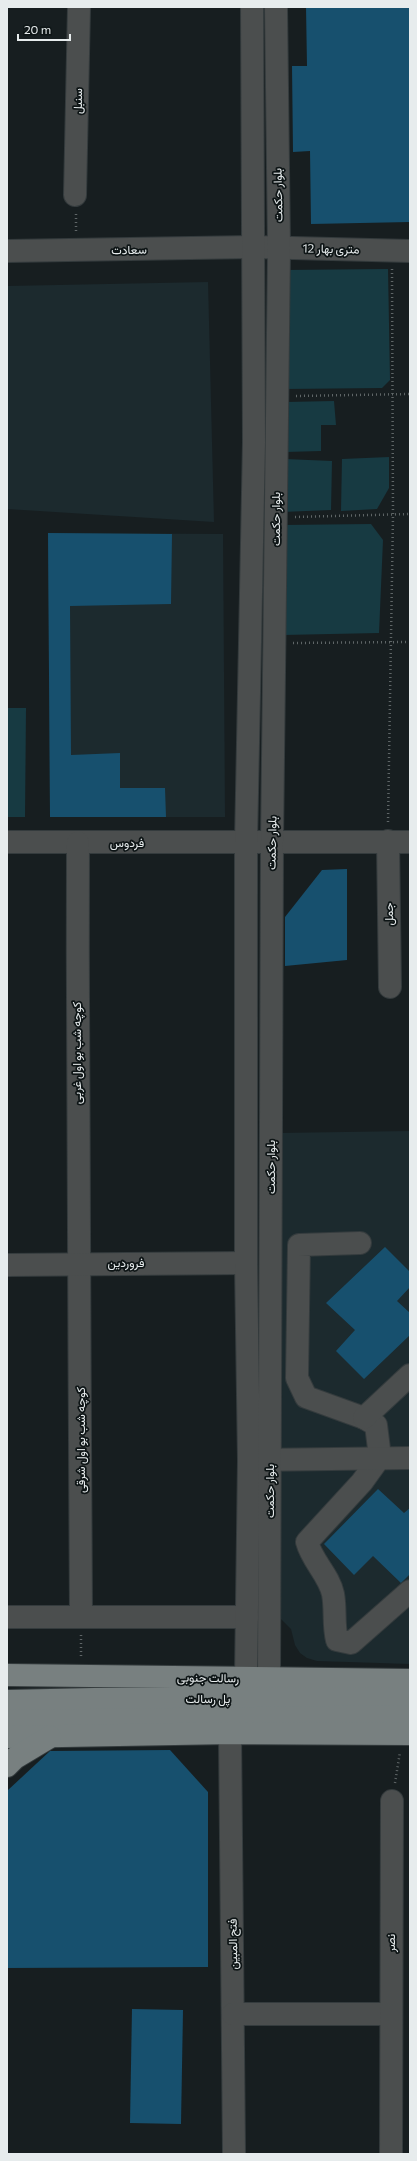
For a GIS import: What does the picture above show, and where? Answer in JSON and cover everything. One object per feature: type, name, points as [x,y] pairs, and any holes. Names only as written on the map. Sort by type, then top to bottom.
[{"type":"main road","name":"رسالت جنوبی","points":[[7,1675],[410,1680]]},
{"type":"main road","name":"پل رسالت","points":[[7,1701],[94,1699],[410,1698]]},
{"type":"main road","name":"پل رسالت","points":[[7,1721],[408,1728]]},
{"type":"main road","points":[[7,1737],[408,1728]]},
{"type":"main road","points":[[7,1766],[15,1758],[50,1736]]},
{"type":"street","name":"سنبل","points":[[76,195],[79,7]]},
{"type":"street","name":"بلوار حکمت","points":[[246,1679],[249,1460],[246,1263],[246,843],[254,442],[252,7]]},
{"type":"street","name":"بلوار حکمت","points":[[269,1679],[272,842],[278,248],[276,7]]},
{"type":"street","name":"12 متری بهار","points":[[252,247],[401,251]]},
{"type":"street","name":"سعادت","points":[[7,251],[252,247]]},
{"type":"street","name":"جمل","points":[[388,841],[390,987]]},
{"type":"street","name":"فردوس","points":[[7,842],[410,842]]},
{"type":"street","name":"کوچه شب بو اول غربی","points":[[78,843],[77,1062],[80,1264]]},
{"type":"street","points":[[360,1244],[299,1245],[297,1378],[306,1397],[364,1418],[376,1425],[380,1457],[362,1482],[307,1542],[310,1552],[333,1594],[333,1626],[337,1640],[351,1643],[410,1591]]},
{"type":"street","name":"فروردین","points":[[7,1265],[246,1263]]},
{"type":"street","name":"کوچه شب بو اول شرقی","points":[[80,1264],[81,1618]]},
{"type":"street","points":[[364,1418],[410,1375]]},
{"type":"street","points":[[249,1460],[380,1457],[410,1458]]},
{"type":"street","points":[[7,1617],[247,1617]]},
{"type":"street","name":"فتح المبین","points":[[230,1733],[234,2154]]},
{"type":"street","name":"نصر","points":[[391,2154],[392,1801]]},
{"type":"street","points":[[233,2014],[391,2014]]},
{"type":"path","points":[[76,195],[76,251]]},
{"type":"path","points":[[388,841],[393,515],[392,395],[401,251]]},
{"type":"path","points":[[277,396],[410,394]]},
{"type":"path","points":[[276,517],[410,514]]},
{"type":"path","points":[[275,643],[410,642]]},
{"type":"path","points":[[81,1618],[82,1676]]},
{"type":"path","points":[[392,1801],[408,1728]]},
{"type":"shaded area","points":[[388,269],[390,380],[382,388],[284,389],[283,270]]},
{"type":"shaded area","points":[[208,282],[214,522],[7,509],[7,286]]},
{"type":"shaded area","points":[[334,401],[336,425],[321,425],[321,451],[285,452],[286,402]]},
{"type":"shaded area","points":[[389,457],[389,488],[377,509],[341,511],[342,459]]},
{"type":"shaded area","points":[[285,459],[332,461],[331,510],[282,512]]},
{"type":"shaded area","points":[[371,524],[383,540],[379,633],[283,635],[282,525]]},
{"type":"shaded area","points":[[48,533],[223,534],[225,817],[50,817]]},
{"type":"shaded area","points":[[7,708],[26,708],[25,817],[7,817]]},
{"type":"shaded area","points":[[410,1131],[410,1664],[317,1661],[307,1658],[300,1653],[295,1645],[291,1629],[280,1618],[279,1133]]},
{"type":"building","points":[[306,7],[410,7],[410,222],[311,224],[310,151],[293,152],[292,66],[307,66]]},
{"type":"building","points":[[48,533],[172,534],[171,604],[70,606],[71,755],[120,753],[120,788],[165,788],[166,817],[50,817]]},
{"type":"building","points":[[347,869],[347,960],[285,966],[285,917],[322,870]]},
{"type":"building","points":[[385,1247],[410,1272],[410,1287],[397,1301],[410,1313],[410,1335],[364,1379],[336,1351],[355,1330],[326,1303]]},
{"type":"building","points":[[378,1489],[404,1513],[410,1508],[410,1574],[401,1583],[373,1556],[354,1575],[324,1544]]},
{"type":"building","points":[[170,1750],[208,1792],[208,1967],[7,1968],[7,1791],[50,1751]]},
{"type":"building","points":[[132,2009],[183,2010],[181,2124],[130,2123]]}]
